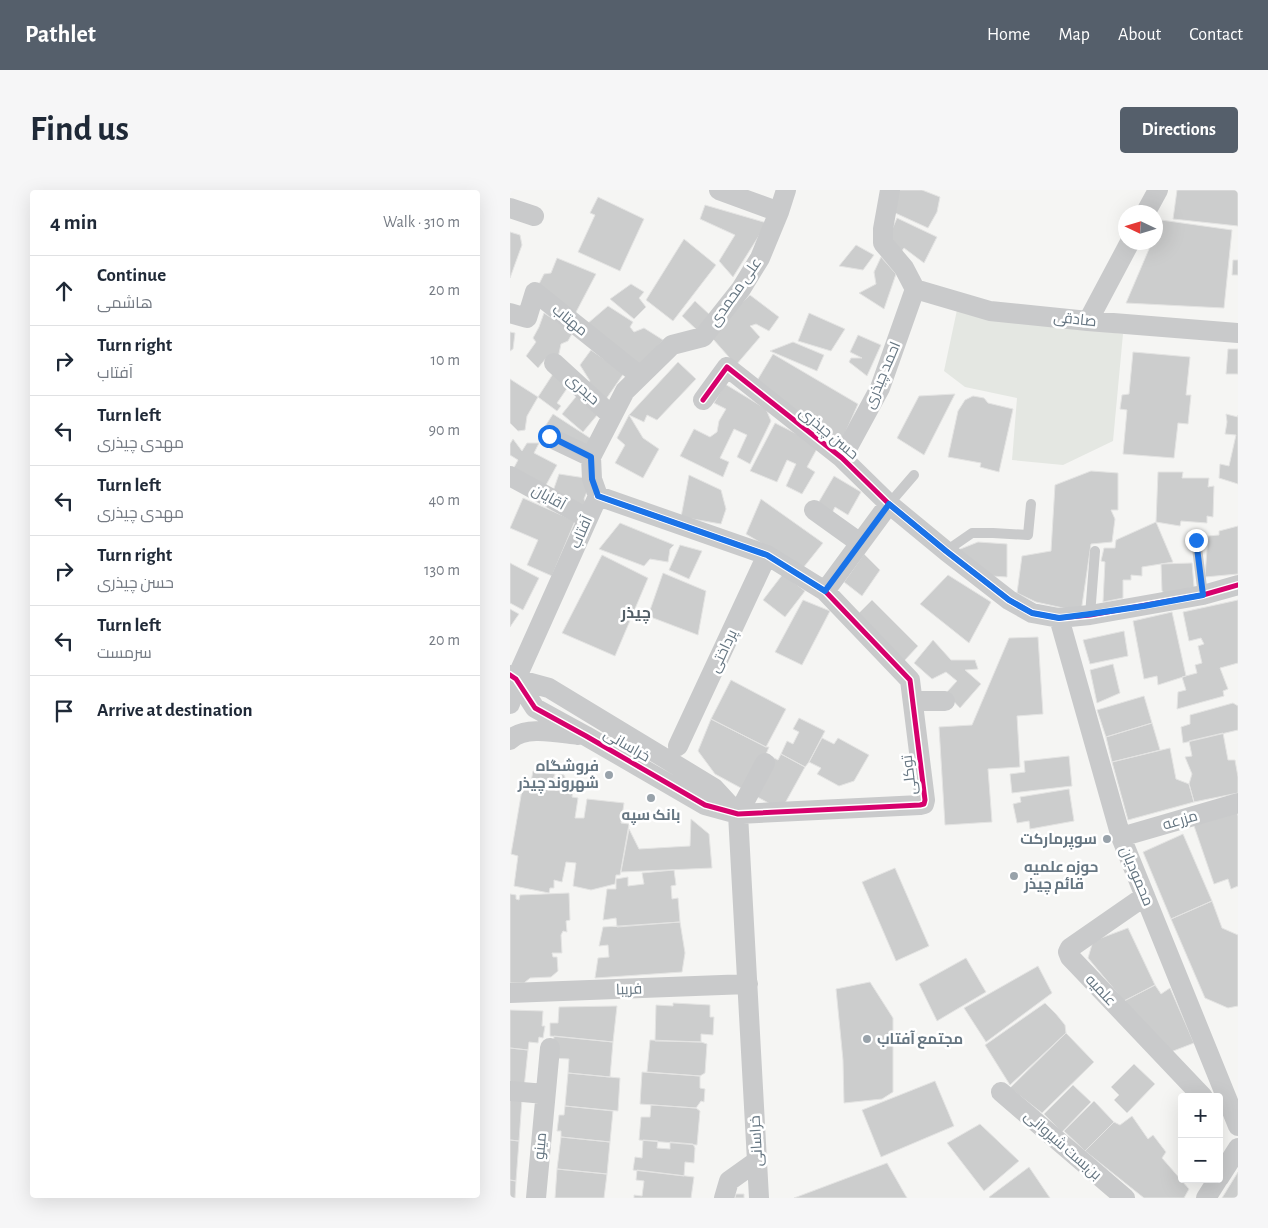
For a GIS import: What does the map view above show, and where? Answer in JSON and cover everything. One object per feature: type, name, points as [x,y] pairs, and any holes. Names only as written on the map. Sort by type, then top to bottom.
[{"type":"street","points":[[719,190],[779,212]]},
{"type":"street","name":"علی محمدی","points":[[640,376],[672,345],[703,338],[740,289],[760,258],[786,190]]},
{"type":"street","points":[[890,190],[883,229],[883,243],[904,268],[915,288]]},
{"type":"street","points":[[1150,205],[1158,190]]},
{"type":"street","points":[[510,208],[534,216]]},
{"type":"street","points":[[1088,321],[1126,250]]},
{"type":"street","name":"صادقی","points":[[915,288],[990,311],[1238,333]]},
{"type":"street","name":"احمد چیذری","points":[[842,458],[880,388],[915,288]]},
{"type":"street","name":"مهتاب","points":[[510,313],[527,318],[535,292],[640,376]]},
{"type":"street","name":"حیدری","points":[[554,363],[612,416]]},
{"type":"street","name":"حسن چیذری","points":[[703,400],[727,367],[842,458],[889,504],[946,551],[1009,600],[1032,613],[1059,618],[1090,614],[1203,595],[1238,585]]},
{"type":"street","points":[[598,496],[592,479],[591,457],[624,392],[640,376]]},
{"type":"street","points":[[549,436],[591,457]]},
{"type":"street","name":"آقایان","points":[[510,476],[587,518]]},
{"type":"street","name":"آفتاب","points":[[510,704],[513,677],[598,496]]},
{"type":"street","name":"توکلی","points":[[598,496],[767,555],[825,591],[910,680],[924,804],[738,814]]},
{"type":"street","points":[[825,591],[889,504]]},
{"type":"street","points":[[814,510],[860,542]]},
{"type":"street","name":"پرداختی","points":[[678,746],[767,555]]},
{"type":"street","name":"محمودیان","points":[[1059,618],[1121,837],[1238,1126]]},
{"type":"street","name":"خراسانی","points":[[513,677],[535,708],[705,805],[738,814]]},
{"type":"street","name":"خراسانی","points":[[513,677],[549,688],[714,788],[738,814],[759,1198]]},
{"type":"street","points":[[913,701],[945,701]]},
{"type":"street","points":[[510,740],[514,736],[533,731],[586,736]]},
{"type":"street","points":[[738,814],[765,763]]},
{"type":"street","name":"مزرعه","points":[[1121,837],[1238,803]]},
{"type":"street","name":"علمیه","points":[[1145,896],[1070,948],[1068,952],[1070,957],[1199,1093]]},
{"type":"street","name":"فریبا","points":[[510,993],[748,984]]},
{"type":"street","name":"مینو","points":[[536,1198],[550,1048]]},
{"type":"street","points":[[510,1091],[545,1094]]},
{"type":"street","name":"بن‌بست شیروانی","points":[[1002,1092],[1125,1198]]},
{"type":"street","points":[[1223,1118],[1238,1134]]},
{"type":"street","points":[[1223,1172],[1238,1148]]},
{"type":"street","points":[[724,1198],[729,1181],[757,1161]]},
{"type":"street","points":[[1206,1198],[1216,1183]]},
{"type":"lane","points":[[889,504],[914,475]]},
{"type":"lane","points":[[946,551],[972,533],[1028,535],[1032,504]]},
{"type":"lane","points":[[1196,540],[1203,595]]},
{"type":"lane","points":[[1090,614],[1095,551]]},
{"type":"shaded area","points":[[957,310],[989,317],[1123,334],[1113,441],[1063,465],[1012,460],[1017,398],[965,387],[944,371]]},
{"type":"building","points":[[896,190],[922,190],[940,197],[937,212],[928,228],[893,212]]},
{"type":"building","points":[[1177,190],[1238,190],[1238,226],[1173,219]]},
{"type":"building","points":[[598,197],[644,219],[620,271],[578,252],[595,215],[590,213]]},
{"type":"building","points":[[705,205],[767,223],[733,277],[719,261],[735,235],[700,219]]},
{"type":"building","points":[[897,218],[937,237],[924,263],[904,248],[898,256],[889,236]]},
{"type":"building","points":[[1163,220],[1232,230],[1224,308],[1126,303],[1149,250],[1163,250]]},
{"type":"building","points":[[510,232],[520,235],[522,245],[510,278]]},
{"type":"building","points":[[684,239],[716,265],[673,321],[646,300]]},
{"type":"building","points":[[856,245],[874,255],[863,270],[839,266]]},
{"type":"building","points":[[881,257],[896,274],[884,309],[859,293],[876,284],[874,272]]},
{"type":"building","points":[[557,258],[596,274],[575,314],[537,288],[544,274],[551,273]]},
{"type":"building","points":[[1233,260],[1238,260],[1238,275],[1232,275]]},
{"type":"building","points":[[631,284],[644,292],[639,298],[646,307],[634,319],[610,299]]},
{"type":"building","points":[[750,295],[779,317],[769,331],[756,324],[750,326],[760,337],[736,365],[713,339],[729,316]]},
{"type":"building","points":[[695,301],[710,315],[697,330],[682,316]]},
{"type":"building","points":[[608,306],[633,322],[630,327],[634,332],[644,328],[663,340],[640,367],[587,324]]},
{"type":"building","points":[[544,313],[573,332],[568,341],[561,344],[558,358],[547,357],[538,368],[526,356],[536,342],[533,338]]},
{"type":"building","points":[[809,313],[845,329],[831,351],[798,341]]},
{"type":"building","points":[[510,332],[515,333],[513,349],[510,351]]},
{"type":"building","points":[[858,335],[881,345],[867,376],[849,362],[851,358],[862,358],[850,352]]},
{"type":"building","points":[[793,342],[824,355],[817,371],[770,351]]},
{"type":"building","points":[[1228,349],[1238,349],[1238,374],[1226,374]]},
{"type":"building","points":[[591,350],[624,373],[604,402],[584,389],[590,381],[580,365]]},
{"type":"building","points":[[1133,352],[1190,357],[1186,395],[1191,395],[1188,424],[1178,423],[1174,458],[1123,454],[1127,410],[1120,409],[1122,395],[1129,394]]},
{"type":"building","points":[[773,354],[858,404],[840,445],[755,384]]},
{"type":"building","points":[[678,362],[696,379],[657,420],[647,415],[644,422],[629,415]]},
{"type":"building","points":[[553,374],[568,387],[557,403],[561,406],[557,411],[538,397]]},
{"type":"building","points":[[510,379],[538,397],[527,416],[525,430],[518,431],[510,423]]},
{"type":"building","points":[[725,384],[766,409],[771,421],[750,464],[737,457],[747,435],[734,429],[720,458],[729,462],[723,477],[680,456],[694,429],[710,437],[717,432],[719,421],[726,409],[714,403]]},
{"type":"building","points":[[579,393],[598,414],[583,432],[562,414]]},
{"type":"building","points":[[955,394],[924,455],[897,438],[919,396]]},
{"type":"building","points":[[973,396],[984,398],[988,403],[1013,409],[999,472],[980,467],[981,463],[948,457],[958,411],[965,400]]},
{"type":"building","points":[[553,414],[593,440],[584,454],[544,428]]},
{"type":"building","points":[[1226,414],[1238,417],[1238,484],[1219,478],[1220,464],[1229,466],[1236,435],[1225,434]]},
{"type":"building","points":[[629,415],[643,438],[659,449],[643,478],[615,463],[625,445],[617,438]]},
{"type":"building","points":[[775,423],[819,445],[807,467],[815,472],[802,494],[786,486],[796,464],[787,460],[777,482],[750,471]]},
{"type":"building","points":[[513,439],[522,451],[527,443],[539,443],[534,453],[557,465],[546,485],[510,475],[518,460],[510,455],[510,444]]},
{"type":"building","points":[[1091,471],[1118,473],[1118,510],[1111,510],[1115,519],[1112,542],[1091,544],[1081,612],[1036,602],[1017,593],[1022,556],[1051,551],[1055,485]]},
{"type":"building","points":[[1158,472],[1183,472],[1182,478],[1209,478],[1208,487],[1214,486],[1213,517],[1207,516],[1207,523],[1181,521],[1180,526],[1156,522]]},
{"type":"building","points":[[559,474],[592,479],[584,499],[586,503],[583,510],[552,494]]},
{"type":"building","points":[[689,475],[721,490],[726,509],[721,524],[681,517]]},
{"type":"building","points":[[834,476],[861,492],[848,515],[835,507],[832,513],[814,510]]},
{"type":"building","points":[[523,498],[575,521],[552,576],[527,565],[538,540],[510,528]]},
{"type":"building","points":[[761,499],[823,543],[803,568],[746,534]]},
{"type":"building","points":[[1156,522],[1173,562],[1142,567],[1142,576],[1131,575],[1131,580],[1123,580],[1123,598],[1103,602],[1105,562],[1101,561],[1104,548],[1115,548],[1116,540]]},
{"type":"building","points":[[620,523],[674,545],[670,549],[668,562],[650,559],[644,566],[599,549]]},
{"type":"building","points":[[1238,526],[1238,574],[1205,577],[1208,536],[1219,535],[1219,531]]},
{"type":"building","points":[[978,542],[1007,544],[1007,577],[991,576],[958,550]]},
{"type":"building","points":[[680,545],[702,551],[689,579],[669,570]]},
{"type":"building","points":[[864,554],[880,570],[862,596],[844,582]]},
{"type":"building","points":[[602,555],[648,578],[615,656],[562,633]]},
{"type":"building","points":[[510,563],[539,578],[523,610],[510,603]]},
{"type":"building","points":[[1192,563],[1194,587],[1167,595],[1162,591],[1161,564]]},
{"type":"building","points":[[663,573],[706,591],[698,635],[648,616]]},
{"type":"building","points":[[783,574],[805,591],[785,617],[763,600]]},
{"type":"building","points":[[948,575],[991,602],[969,643],[920,604]]},
{"type":"building","points":[[803,600],[830,611],[802,665],[775,652]]},
{"type":"building","points":[[872,600],[918,646],[904,661],[857,615]]},
{"type":"building","points":[[1238,600],[1238,663],[1220,668],[1228,689],[1223,691],[1224,696],[1177,709],[1178,692],[1186,690],[1182,677],[1197,673],[1195,665],[1202,663],[1198,646],[1204,644],[1201,638],[1189,641],[1183,612]]},
{"type":"building","points":[[510,609],[519,614],[510,627]]},
{"type":"building","points":[[1172,612],[1186,676],[1158,685],[1157,676],[1144,679],[1133,621]]},
{"type":"building","points":[[1124,631],[1128,656],[1090,664],[1083,640]]},
{"type":"building","points":[[1038,637],[1043,714],[1017,716],[1020,767],[988,769],[992,822],[945,825],[939,727],[972,725],[1009,638]]},
{"type":"building","points":[[933,640],[951,660],[975,660],[978,669],[965,670],[981,684],[960,708],[946,693],[957,681],[946,672],[932,679],[914,663]]},
{"type":"building","points":[[1113,664],[1120,693],[1097,703],[1090,670]]},
{"type":"building","points":[[731,680],[786,709],[766,747],[711,719]]},
{"type":"building","points":[[1144,696],[1152,723],[1106,737],[1097,710]]},
{"type":"building","points":[[1233,703],[1238,706],[1238,730],[1183,743],[1181,727],[1190,724],[1190,715]]},
{"type":"building","points":[[799,718],[825,731],[805,767],[781,754],[787,741],[793,744],[799,732],[793,729]]},
{"type":"building","points":[[711,719],[769,747],[766,754],[778,760],[781,754],[805,767],[784,805],[774,806],[715,774],[698,751]]},
{"type":"building","points":[[1152,723],[1160,750],[1112,762],[1106,737]]},
{"type":"building","points":[[1223,733],[1228,760],[1235,760],[1238,793],[1194,802],[1189,784],[1192,774],[1185,757],[1192,756],[1189,741]]},
{"type":"building","points":[[822,738],[834,744],[838,738],[869,755],[854,781],[839,786],[817,774],[821,768],[809,762]]},
{"type":"building","points":[[1170,748],[1176,779],[1189,784],[1194,802],[1128,820],[1112,762]]},
{"type":"building","points":[[1069,756],[1072,786],[1012,793],[1010,774],[1025,772],[1024,761]]},
{"type":"building","points":[[533,771],[555,774],[553,779],[558,779],[559,774],[564,775],[567,782],[575,783],[572,797],[578,798],[575,818],[584,818],[587,799],[624,803],[621,823],[629,824],[620,875],[616,875],[615,884],[591,890],[573,886],[576,863],[566,862],[562,882],[554,880],[554,888],[550,888],[549,893],[514,886],[518,856],[511,854],[523,784],[530,787]]},
{"type":"building","points":[[1069,789],[1074,821],[1030,829],[1029,821],[1017,823],[1013,804],[1021,802],[1020,797]]},
{"type":"building","points":[[1236,809],[1238,816],[1238,886],[1231,889],[1228,879],[1214,884],[1193,823]]},
{"type":"building","points":[[691,819],[709,834],[712,868],[621,872],[629,829],[639,849],[690,846]]},
{"type":"building","points":[[1183,834],[1212,901],[1171,919],[1143,852]]},
{"type":"building","points":[[895,868],[929,946],[896,961],[862,882]]},
{"type":"building","points":[[674,870],[676,885],[671,886],[672,899],[678,898],[680,922],[617,927],[616,918],[603,920],[607,889],[616,889],[616,879],[628,877],[628,886],[644,884],[642,873]]},
{"type":"building","points":[[569,893],[570,920],[566,921],[567,932],[563,931],[561,935],[562,953],[552,953],[553,957],[557,957],[558,971],[551,977],[530,978],[524,983],[510,983],[510,894],[516,895],[516,899],[519,900],[520,895]]},
{"type":"building","points":[[1212,901],[1222,928],[1238,935],[1238,1006],[1228,1008],[1205,998],[1171,919]]},
{"type":"building","points":[[680,922],[685,953],[682,972],[595,978],[598,958],[609,957],[608,945],[599,946],[603,927]]},
{"type":"building","points":[[1128,928],[1155,985],[1124,1001],[1088,958],[1093,941]]},
{"type":"building","points":[[966,958],[986,992],[937,1021],[919,984]]},
{"type":"building","points":[[1038,966],[1052,993],[986,1042],[964,1008]]},
{"type":"building","name":"مجتمع آفتاب","points":[[870,982],[893,1018],[893,1092],[882,1099],[844,1103],[843,1060],[836,989]]},
{"type":"building","points":[[1155,985],[1161,994],[1170,988],[1194,1043],[1168,1053],[1124,1001]]},
{"type":"building","points":[[673,1003],[710,1005],[710,1017],[714,1017],[713,1035],[701,1034],[701,1042],[655,1041],[656,1005],[673,1006]]},
{"type":"building","points":[[1045,1003],[1065,1025],[1066,1033],[1010,1085],[985,1045]]},
{"type":"building","points":[[617,1006],[613,1042],[550,1036],[550,1023],[558,1023],[559,1007]]},
{"type":"building","points":[[510,1010],[543,1011],[542,1026],[545,1026],[543,1038],[539,1037],[538,1043],[529,1042],[528,1050],[510,1048]]},
{"type":"building","points":[[1066,1033],[1094,1062],[1042,1113],[1010,1088]]},
{"type":"building","points":[[554,1036],[613,1042],[610,1077],[568,1073],[569,1059],[552,1058]]},
{"type":"building","points":[[650,1040],[701,1042],[707,1044],[705,1073],[700,1076],[647,1072]]},
{"type":"building","points":[[510,1048],[528,1050],[524,1088],[510,1087]]},
{"type":"building","points":[[1134,1064],[1155,1084],[1127,1113],[1114,1100],[1119,1095],[1111,1087]]},
{"type":"building","points":[[642,1072],[700,1076],[700,1088],[705,1089],[704,1102],[701,1101],[696,1108],[640,1104]]},
{"type":"building","points":[[568,1073],[620,1078],[618,1111],[565,1106]]},
{"type":"building","points":[[935,1081],[954,1126],[881,1157],[862,1110]]},
{"type":"building","points":[[1073,1085],[1091,1102],[1062,1132],[1044,1114]]},
{"type":"building","points":[[510,1098],[522,1099],[519,1141],[510,1140]]},
{"type":"building","points":[[1094,1101],[1114,1122],[1085,1151],[1064,1131]]},
{"type":"building","points":[[651,1105],[696,1108],[700,1111],[697,1145],[639,1140],[641,1117],[650,1117]]},
{"type":"building","points":[[565,1106],[613,1111],[610,1142],[561,1137],[561,1131],[557,1131],[559,1115],[564,1115]]},
{"type":"building","points":[[1132,1116],[1148,1139],[1153,1135],[1166,1152],[1162,1158],[1178,1176],[1178,1183],[1184,1183],[1189,1189],[1184,1198],[1144,1198],[1085,1151],[1114,1122],[1120,1125]]},
{"type":"building","points":[[980,1124],[1019,1161],[984,1191],[947,1143]]},
{"type":"building","points":[[561,1137],[610,1142],[607,1174],[557,1169]]},
{"type":"building","points":[[510,1140],[519,1141],[516,1181],[510,1180]]},
{"type":"building","points":[[643,1140],[658,1141],[657,1148],[670,1149],[670,1142],[693,1144],[695,1148],[694,1163],[685,1162],[684,1176],[633,1170],[635,1157],[642,1158]]},
{"type":"building","points":[[887,1163],[907,1198],[794,1198]]},
{"type":"building","points":[[1029,1167],[1050,1198],[989,1197]]},
{"type":"building","points":[[557,1169],[607,1174],[604,1198],[555,1198]]},
{"type":"building","points":[[637,1170],[694,1177],[691,1198],[634,1198],[634,1195],[642,1196],[644,1181],[636,1180]]},
{"type":"building","points":[[1238,1172],[1238,1198],[1222,1198]]},
{"type":"building","points":[[510,1180],[516,1181],[515,1198],[510,1198]]},
{"type":"building","points":[[736,1194],[744,1194],[744,1198],[735,1198]]},
{"type":"cycle path","points":[[703,400],[727,367],[842,458],[889,504],[946,551],[1009,600],[1032,613],[1059,618],[1090,615],[1203,595],[1238,585]]},
{"type":"cycle path","points":[[510,675],[516,679],[535,708],[705,805],[738,814],[924,804],[910,680],[825,591],[767,555],[598,496]]},
{"type":"place","name":"فروشگاه شهروند چیذر","points":[[609,775]]},
{"type":"place","name":"بانک سپه","points":[[651,798]]},
{"type":"place","name":"سوپرمارکت","points":[[1107,839]]},
{"type":"place","name":"حوزه علمیه قائم چیذر","points":[[1014,876]]},
{"type":"place","name":"مجتمع آفتاب","points":[[867,1039]]},
{"type":"district","name":"چیذر","points":[[636,612]]},
{"type":"route","points":[[549,436],[591,457],[592,479],[598,496],[767,555],[825,591],[889,504],[1009,600],[1032,613],[1059,618],[1144,606],[1203,595],[1196,540]]}]
